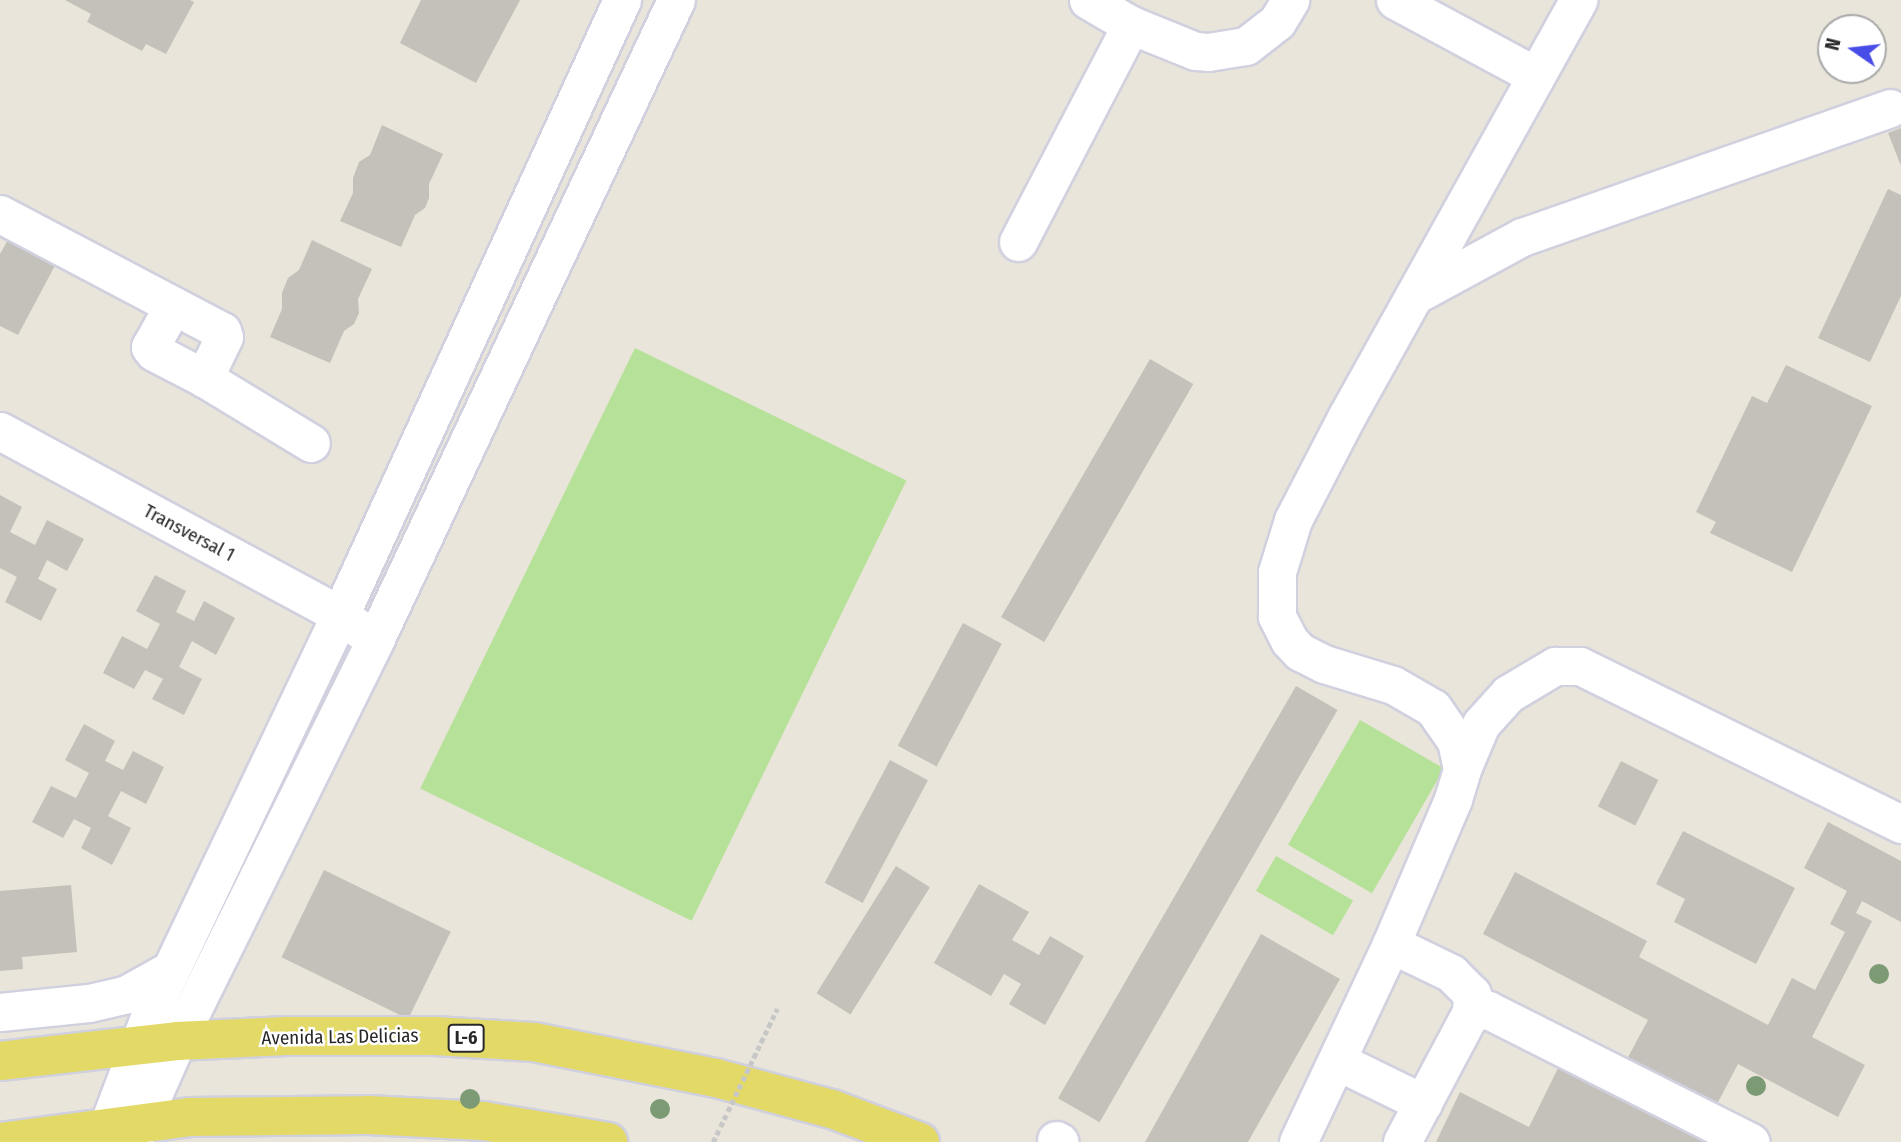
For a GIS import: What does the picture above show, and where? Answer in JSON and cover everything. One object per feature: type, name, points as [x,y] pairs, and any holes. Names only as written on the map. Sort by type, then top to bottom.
[{"type":"main road","name":"Avenida Las Delicias","points":[[0,1061],[177,1041],[435,1036],[534,1042],[716,1077],[832,1109],[920,1142]]},
{"type":"main road","points":[[4,1138],[127,1131],[189,1117],[368,1115],[484,1121],[608,1142]]},
{"type":"street","points":[[127,1131],[138,1047],[170,970],[340,615],[622,0]]},
{"type":"street","points":[[127,1131],[177,1041],[375,640],[676,0]]},
{"type":"street","points":[[1088,0],[1131,25],[1195,51],[1220,52],[1246,46],[1277,22],[1290,0]]},
{"type":"street","points":[[1395,0],[1536,76]]},
{"type":"street","points":[[1462,769],[1456,741],[1433,708],[1393,685],[1324,664],[1300,652],[1285,634],[1277,616],[1277,572],[1293,520],[1578,0]]},
{"type":"street","points":[[1018,242],[1131,25]]},
{"type":"street","points":[[1415,295],[1522,237],[1889,108]]},
{"type":"street","points":[[0,214],[224,333],[204,378]]},
{"type":"street","points":[[173,306],[150,347],[154,352],[204,378],[311,443]]},
{"type":"street","name":"Transversal 1","points":[[0,431],[340,615],[375,640]]},
{"type":"street","points":[[1298,1142],[1391,944],[1453,799],[1481,724],[1508,694],[1555,666],[1580,666],[1901,824]]},
{"type":"street","points":[[1391,944],[1451,973],[1463,982],[1472,994],[1471,1012],[1402,1142]]},
{"type":"street","points":[[0,1012],[89,1003],[127,994],[170,970]]},
{"type":"street","points":[[1471,1012],[1488,1010],[1751,1142]]},
{"type":"street","points":[[1337,1061],[1423,1102]]},
{"type":"path","points":[[713,1142],[777,1009]]},
{"type":"green space","points":[[635,348],[906,480],[692,921],[420,788]]},
{"type":"green space","points":[[1360,720],[1444,769],[1372,893],[1288,845]]},
{"type":"green space","points":[[1276,856],[1353,900],[1333,935],[1256,891]]},
{"type":"building","points":[[65,0],[194,2],[166,54],[146,44],[142,51],[87,22],[91,14]]},
{"type":"building","points":[[421,0],[520,0],[476,83],[400,43]]},
{"type":"building","points":[[382,125],[443,154],[429,184],[429,198],[425,208],[415,215],[401,247],[340,221],[353,193],[353,178],[359,162],[370,155]]},
{"type":"building","points":[[1901,128],[1901,166],[1888,133]]},
{"type":"building","points":[[1888,189],[1901,195],[1901,296],[1870,362],[1818,338]]},
{"type":"building","points":[[14,229],[59,258],[18,335],[0,326],[0,254]]},
{"type":"building","points":[[312,240],[372,269],[358,299],[359,313],[354,324],[344,331],[330,363],[270,337],[282,309],[282,293],[288,278],[299,270]]},
{"type":"building","points":[[1150,359],[1193,384],[1044,642],[1001,617]]},
{"type":"building","points":[[1786,365],[1872,406],[1792,572],[1710,533],[1716,522],[1696,512],[1752,396],[1767,403]]},
{"type":"building","points":[[0,495],[22,507],[10,532],[35,545],[47,520],[84,539],[67,571],[47,560],[38,579],[57,589],[41,621],[5,602],[17,577],[0,568]]},
{"type":"building","points":[[155,575],[186,591],[176,612],[194,621],[204,601],[235,618],[216,655],[192,641],[179,667],[202,679],[184,715],[152,699],[163,679],[145,670],[134,689],[103,673],[122,636],[147,649],[160,624],[136,611]]},
{"type":"building","points":[[963,623],[1002,644],[937,766],[898,746]]},
{"type":"building","points":[[1296,686],[1338,710],[1100,1122],[1058,1098]]},
{"type":"building","points":[[84,724],[115,741],[105,761],[123,770],[133,751],[164,767],[146,804],[121,791],[108,816],[131,828],[112,865],[81,848],[91,828],[74,819],[63,838],[32,822],[51,786],[76,798],[89,773],[65,760]]},
{"type":"building","points":[[890,760],[928,780],[863,903],[825,883]]},
{"type":"building","points":[[1621,761],[1658,780],[1635,826],[1598,806]]},
{"type":"building","points":[[1828,822],[1901,861],[1901,922],[1862,901],[1856,913],[1872,921],[1812,1037],[1865,1065],[1838,1117],[1738,1064],[1715,1108],[1626,1061],[1648,1020],[1483,934],[1515,872],[1647,941],[1639,957],[1768,1025],[1792,978],[1815,990],[1845,932],[1830,924],[1847,891],[1804,868]]},
{"type":"building","points":[[1683,831],[1795,888],[1756,964],[1674,922],[1685,899],[1656,884]]},
{"type":"building","points":[[896,866],[930,887],[850,1014],[817,993]]},
{"type":"building","points":[[324,870],[451,932],[408,1019],[281,957]]},
{"type":"building","points":[[979,884],[1029,912],[1012,940],[1039,955],[1050,936],[1084,956],[1045,1025],[1009,1004],[1021,984],[1004,974],[991,996],[934,963]]},
{"type":"building","points":[[71,885],[77,952],[22,957],[23,969],[0,971],[0,891]]},
{"type":"building","points":[[1261,934],[1340,979],[1248,1142],[1145,1142]]},
{"type":"building","points":[[1565,1054],[1731,1142],[1436,1142],[1460,1092],[1529,1127]]}]
